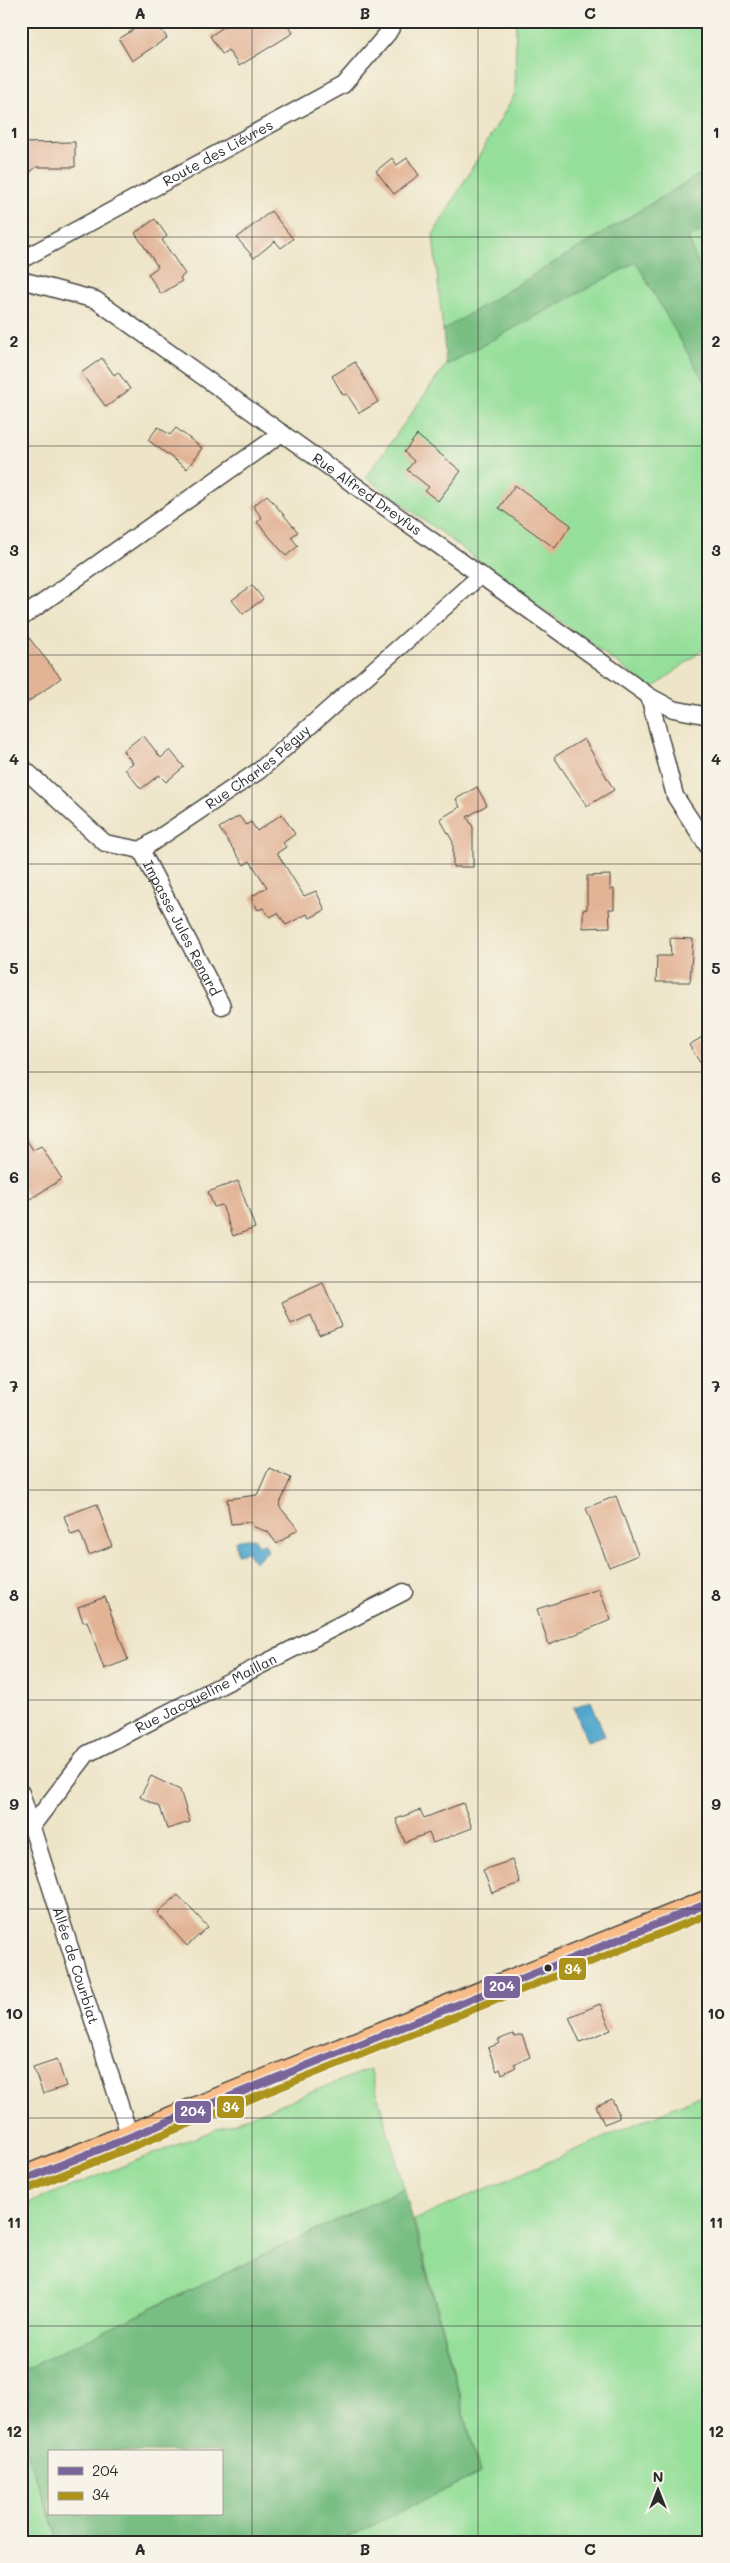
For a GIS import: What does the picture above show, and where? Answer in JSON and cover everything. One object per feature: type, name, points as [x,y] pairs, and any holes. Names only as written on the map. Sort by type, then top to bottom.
[{"type":"main road","points":[[21,2181],[709,1903]]},
{"type":"street","name":"Route des Liévres","points":[[21,260],[343,85],[388,33],[394,21]]},
{"type":"street","name":"Rue Alfred Dreyfus","points":[[21,280],[96,300],[649,696],[673,709],[709,716]]},
{"type":"street","points":[[21,618],[282,434]]},
{"type":"street","name":"Rue Charles Péguy","points":[[141,850],[260,770],[481,575]]},
{"type":"street","points":[[649,696],[676,796],[709,848]]},
{"type":"street","points":[[21,766],[105,843],[141,850]]},
{"type":"street","name":"Impasse Jules Renard","points":[[141,850],[222,1006]]},
{"type":"street","name":"Rue Jacqueline Maillan","points":[[32,1826],[87,1754],[404,1592]]},
{"type":"street","name":"Allée de Courbiat","points":[[21,1794],[130,2137]]},
{"type":"green space","points":[[516,21],[709,21],[709,172],[697,176],[443,330],[433,235],[515,94]]},
{"type":"green space","points":[[709,172],[709,227],[688,238],[709,292],[709,390],[636,262],[446,365],[443,330],[697,176]]},
{"type":"green space","points":[[709,227],[709,292],[688,238]]},
{"type":"green space","points":[[636,262],[709,390],[709,645],[652,689],[366,477],[446,365]]},
{"type":"green space","points":[[370,2069],[404,2188],[21,2371],[21,2206]]},
{"type":"green space","points":[[709,2092],[709,2542],[338,2542],[480,2473],[414,2220]]},
{"type":"green space","points":[[404,2188],[480,2473],[338,2542],[59,2542],[50,2516],[222,2516],[222,2450],[48,2450],[48,2512],[21,2438],[21,2371]]},
{"type":"green space","points":[[21,2438],[59,2542],[21,2542]]},
{"type":"water","points":[[254,1538],[259,1545],[265,1544],[268,1551],[254,1562],[247,1552],[237,1554],[235,1541]]},
{"type":"water","points":[[591,1701],[605,1736],[587,1742],[574,1707]]},
{"type":"building","points":[[147,21],[156,21],[167,38],[132,61],[119,39]]},
{"type":"building","points":[[233,21],[285,21],[293,33],[239,66],[228,50],[222,54],[210,36]]},
{"type":"building","points":[[75,142],[75,167],[36,167],[21,181],[21,143]]},
{"type":"building","points":[[392,158],[397,165],[407,158],[419,175],[394,194],[376,171]]},
{"type":"building","points":[[271,211],[293,239],[281,248],[275,241],[254,258],[237,238]]},
{"type":"building","points":[[155,219],[167,236],[162,240],[185,274],[180,278],[182,281],[161,294],[148,274],[158,267],[135,233]]},
{"type":"building","points":[[102,358],[114,375],[118,372],[130,389],[106,407],[81,373]]},
{"type":"building","points":[[355,362],[378,402],[359,413],[347,394],[343,395],[332,376]]},
{"type":"building","points":[[158,427],[170,435],[176,428],[202,448],[187,469],[148,440]]},
{"type":"building","points":[[417,435],[461,471],[438,501],[425,491],[429,487],[407,470],[414,461],[404,452]]},
{"type":"building","points":[[515,485],[571,525],[555,548],[499,508]]},
{"type":"building","points":[[267,495],[298,532],[291,537],[298,546],[286,556],[257,522],[262,518],[253,506]]},
{"type":"building","points":[[252,585],[263,599],[243,614],[232,600]]},
{"type":"building","points":[[21,628],[61,678],[21,707]]},
{"type":"building","points":[[143,735],[161,758],[170,750],[184,767],[166,782],[159,775],[141,789],[125,769],[133,763],[123,751]]},
{"type":"building","points":[[584,739],[614,790],[587,806],[554,757]]},
{"type":"building","points":[[477,787],[487,805],[467,817],[473,827],[473,867],[453,867],[453,842],[440,819],[460,807],[456,799]]},
{"type":"building","points":[[282,814],[295,834],[283,843],[286,847],[277,853],[304,896],[316,891],[325,910],[310,918],[307,914],[286,925],[278,913],[270,917],[263,908],[258,910],[251,897],[267,887],[250,861],[244,865],[219,828],[239,816],[246,825],[251,822],[257,831]]},
{"type":"building","points":[[610,875],[610,889],[614,889],[614,909],[609,909],[610,927],[583,928],[583,910],[587,909],[587,876]]},
{"type":"building","points":[[670,938],[693,939],[690,982],[656,982],[657,956],[671,956]]},
{"type":"building","points":[[709,1033],[709,1077],[689,1045]]},
{"type":"building","points":[[21,1131],[33,1150],[41,1146],[62,1179],[30,1199],[21,1186]]},
{"type":"building","points":[[238,1181],[255,1228],[233,1236],[222,1205],[214,1207],[208,1192]]},
{"type":"building","points":[[323,1283],[342,1326],[319,1335],[311,1315],[291,1324],[282,1302]]},
{"type":"building","points":[[269,1468],[291,1478],[279,1506],[298,1529],[277,1544],[268,1532],[254,1527],[251,1522],[231,1524],[227,1499],[257,1495]]},
{"type":"building","points":[[616,1496],[638,1555],[609,1567],[586,1508]]},
{"type":"building","points":[[97,1504],[112,1546],[89,1555],[80,1532],[71,1535],[64,1516]]},
{"type":"building","points":[[599,1589],[611,1620],[549,1645],[537,1609]]},
{"type":"building","points":[[105,1597],[128,1660],[104,1669],[87,1621],[83,1622],[78,1607]]},
{"type":"building","points":[[151,1776],[180,1790],[190,1822],[167,1829],[160,1807],[140,1797]]},
{"type":"building","points":[[463,1803],[472,1828],[433,1843],[429,1833],[405,1842],[396,1819],[420,1810],[424,1818]]},
{"type":"building","points":[[512,1860],[520,1883],[492,1893],[483,1870]]},
{"type":"building","points":[[178,1895],[208,1927],[187,1946],[157,1913]]},
{"type":"building","points":[[600,2004],[611,2030],[580,2042],[569,2017]]},
{"type":"building","points":[[513,2034],[515,2037],[522,2035],[530,2057],[514,2064],[516,2067],[502,2074],[500,2069],[497,2071],[488,2048],[500,2043],[498,2040]]},
{"type":"building","points":[[57,2059],[66,2086],[43,2094],[33,2067]]},
{"type":"building","points":[[612,2099],[619,2118],[604,2124],[596,2106]]},
{"type":"transit line","name":"204","points":[[21,2181],[709,1903]]},
{"type":"transit line","name":"34","points":[[25,2190],[709,1914]]}]
